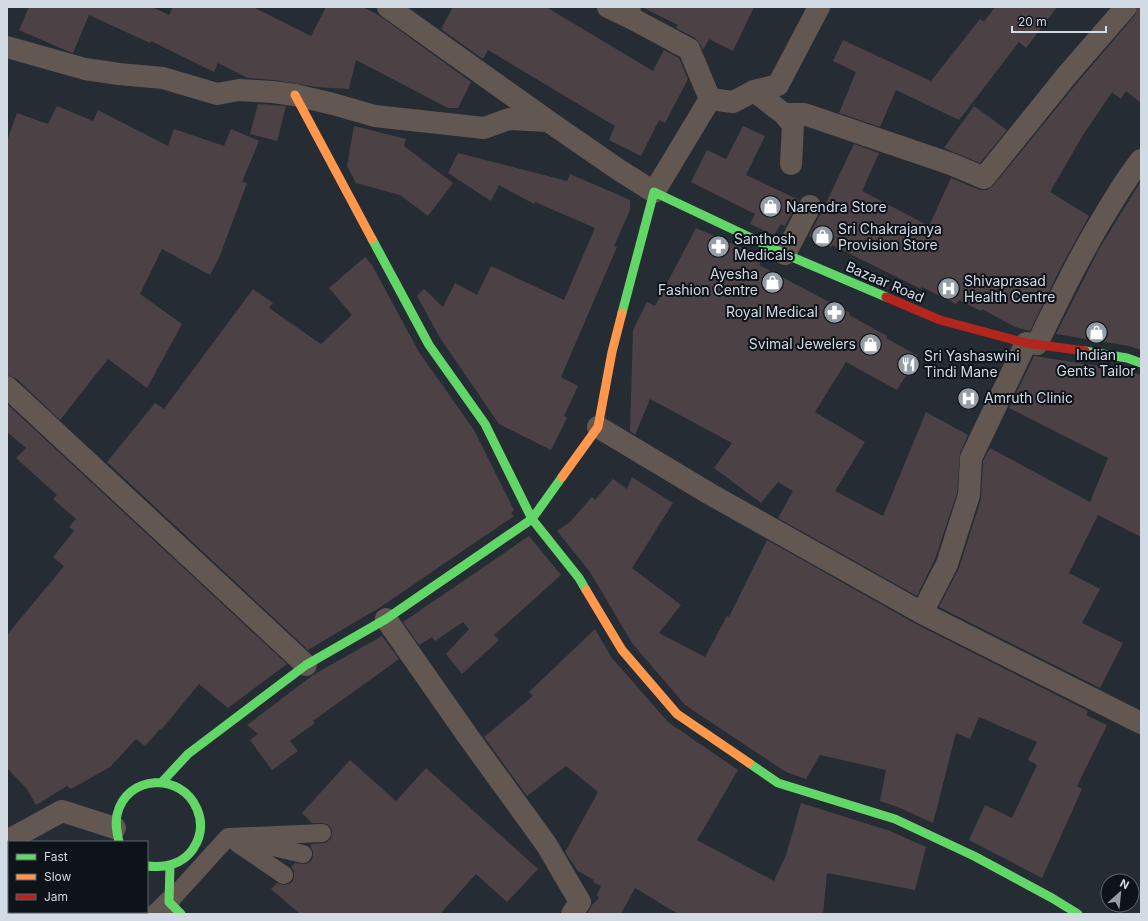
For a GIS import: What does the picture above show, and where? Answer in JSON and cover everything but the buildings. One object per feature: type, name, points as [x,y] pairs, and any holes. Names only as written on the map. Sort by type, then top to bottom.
[{"type":"street","points":[[388,7],[548,121],[654,192]]},
{"type":"street","points":[[608,7],[630,13],[689,49],[710,99]]},
{"type":"street","points":[[710,99],[733,102],[754,91],[778,85],[819,7]]},
{"type":"street","points":[[784,114],[804,114],[951,164],[984,178],[1117,10]]},
{"type":"street","points":[[7,47],[85,69],[163,78],[217,94],[239,90],[273,92],[333,104],[375,116],[425,120],[484,128],[509,119],[548,121]]},
{"type":"street","points":[[754,91],[784,114],[793,124],[791,164]]},
{"type":"street","points":[[294,95],[429,345],[485,424],[532,519],[579,578],[622,650],[677,714],[778,783],[895,819],[974,856],[1052,898],[1078,914]]},
{"type":"street","points":[[162,782],[188,754],[306,665],[386,619],[532,519],[598,427],[612,352],[654,192],[710,99]]},
{"type":"street","points":[[922,613],[947,564],[969,496],[971,458],[1032,343],[1094,232],[1129,174],[1141,160]]},
{"type":"street","name":"Bazaar Road","points":[[654,192],[785,254],[940,320],[1032,343],[1127,358],[1141,363]]},
{"type":"street","points":[[785,254],[810,206]]},
{"type":"street","points":[[7,387],[306,665]]},
{"type":"street","points":[[598,427],[710,494],[922,613],[1141,723]]},
{"type":"street","points":[[386,619],[467,735],[546,844],[580,902],[572,914]]},
{"type":"street","points":[[7,841],[62,811],[117,835],[117,814],[123,800],[133,790],[147,784],[162,782],[177,786],[189,795],[197,807],[201,822],[200,836],[194,850],[183,860],[170,866],[160,868],[148,866]]},
{"type":"street","points":[[169,910],[170,866]]},
{"type":"lane","points":[[169,910],[228,837],[322,833]]},
{"type":"lane","points":[[228,837],[303,854]]},
{"type":"lane","points":[[228,837],[284,875]]},
{"type":"traffic: fast","points":[[622,313],[654,192],[785,254],[886,297]]},
{"type":"traffic: fast","points":[[372,239],[429,345],[485,424],[532,519],[579,578],[586,590]]},
{"type":"traffic: fast","points":[[1085,351],[1127,358],[1141,363]]},
{"type":"traffic: fast","points":[[162,782],[188,754],[306,665],[386,619],[532,519],[562,477]]},
{"type":"traffic: fast","points":[[749,763],[778,783],[895,819],[974,856],[1052,898],[1078,914]]},
{"type":"traffic: fast","points":[[119,841],[116,818],[122,801],[131,792],[142,785],[155,783],[167,784],[179,789],[190,797],[197,809],[200,819],[198,840],[193,849],[184,859],[173,864],[167,866],[148,866]]},
{"type":"traffic: fast","points":[[170,866],[169,902],[181,914]]},
{"type":"traffic: slow","points":[[295,95],[372,239]]},
{"type":"traffic: slow","points":[[562,477],[598,427],[612,352],[622,313]]},
{"type":"traffic: slow","points":[[586,590],[622,650],[677,714],[749,763]]},
{"type":"traffic: jam","points":[[886,297],[940,320],[1026,343],[1085,351]]},
{"type":"place","name":"Narendra Store","points":[[770,207]]},
{"type":"place","name":"Sri Chakrajanya Provision Store","points":[[822,237]]},
{"type":"place","name":"Santhosh Medicals","points":[[718,247]]},
{"type":"place","name":"Ayesha Fashion Centre","points":[[773,282]]},
{"type":"place","name":"Shivaprasad Health Centre","points":[[949,289]]},
{"type":"place","name":"Royal Medical","points":[[834,312]]},
{"type":"place","name":"Indian Gents Tailor","points":[[1096,333]]},
{"type":"place","name":"Svimal Jewelers","points":[[871,344]]},
{"type":"place","name":"Sri Yashaswini Tindi Mane","points":[[909,364]]},
{"type":"place","name":"Amruth Clinic","points":[[968,398]]}]
